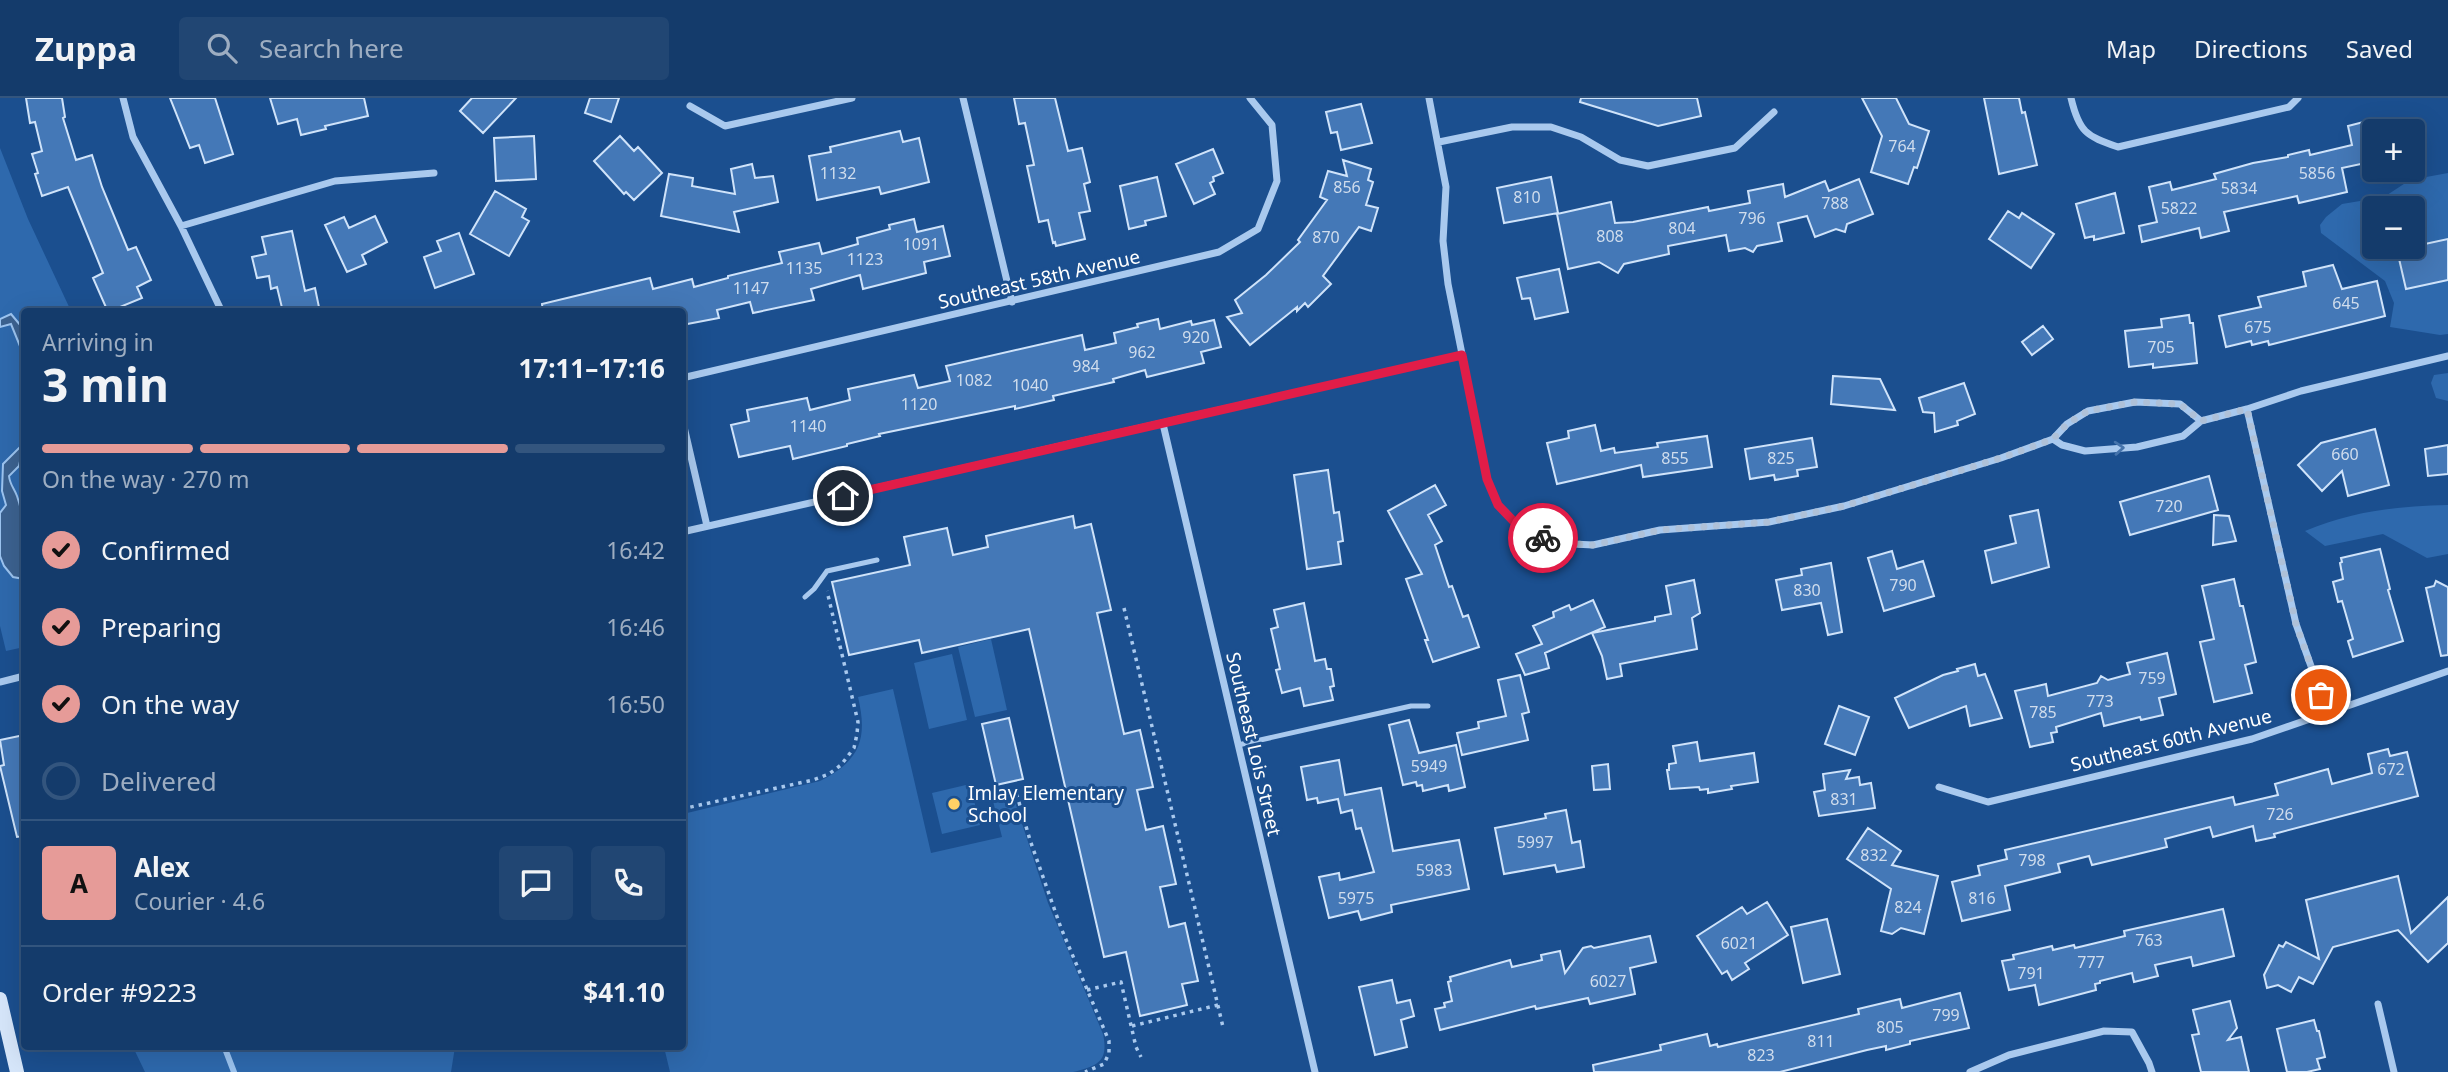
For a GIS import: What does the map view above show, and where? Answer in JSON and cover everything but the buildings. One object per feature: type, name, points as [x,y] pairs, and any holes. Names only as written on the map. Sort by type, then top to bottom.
[{"type":"street","points":[[123,98],[133,137],[181,226],[220,308]]},
{"type":"street","points":[[690,106],[725,126],[852,98]]},
{"type":"street","points":[[962,98],[1012,302]]},
{"type":"street","name":"Southeast 58th Avenue","points":[[686,377],[1219,252],[1258,229],[1277,181],[1272,125],[1250,98]]},
{"type":"street","points":[[1429,98],[1446,187],[1443,241],[1448,284],[1487,479],[1498,505],[1520,528],[1554,543],[1593,545],[1660,530],[1769,522],[1844,506],[2001,458],[2053,439],[2067,424],[2088,411],[2135,402],[2180,404],[2201,421]]},
{"type":"street","points":[[2071,98],[2077,121],[2092,138],[2118,146],[2289,107],[2298,98]]},
{"type":"street","points":[[1439,142],[1512,127],[1551,127],[1581,137],[1620,160],[1647,166],[1735,148],[1774,111]]},
{"type":"street","points":[[181,226],[335,181],[434,173]]},
{"type":"street","points":[[686,531],[1462,355]]},
{"type":"street","points":[[2053,439],[2062,445],[2085,451],[2137,447],[2183,436],[2201,421],[2301,391],[2448,356]]},
{"type":"street","points":[[2247,409],[2296,624],[2327,711]]},
{"type":"street","name":"Southeast Lois Street","points":[[1163,424],[1315,1072]]},
{"type":"street","points":[[686,435],[707,526]]},
{"type":"street","name":"Southeast 60th Avenue","points":[[1939,787],[1988,802],[2252,739],[2448,671]]},
{"type":"street","points":[[0,682],[21,677]]},
{"type":"street","points":[[0,999],[17,1072]]},
{"type":"street","points":[[2378,1004],[2394,1072]]},
{"type":"street","points":[[1970,1072],[2009,1055],[2104,1031],[2132,1032],[2151,1072]]},
{"type":"lane","points":[[805,597],[814,590],[827,571],[877,560]]},
{"type":"lane","points":[[1238,745],[1411,706],[1428,706]]},
{"type":"path","points":[[686,808],[829,774],[854,748],[858,722],[826,586]]},
{"type":"path","points":[[1124,608],[1223,1027]]},
{"type":"path","points":[[993,797],[1016,792],[1045,886],[1109,1041],[1109,1053],[1104,1064],[1085,1072]]},
{"type":"path","points":[[1087,990],[1121,982],[1141,1058]]},
{"type":"path","points":[[1132,1026],[1218,1006]]},
{"type":"shaded area","points":[[0,148],[28,219],[70,308],[21,308],[21,648],[6,651],[0,626]]},
{"type":"shaded area","points":[[2448,173],[2448,334],[2390,327],[2394,303],[2385,281],[2321,233],[2320,225],[2342,204],[2362,201],[2362,259],[2425,259],[2425,196],[2386,196],[2407,182],[2425,182],[2425,177]]},
{"type":"shaded area","points":[[11,314],[21,326],[21,349],[11,324],[0,327],[0,319]]},
{"type":"shaded area","points":[[2448,373],[2448,401],[2436,398],[2431,383],[2434,375]]},
{"type":"shaded area","points":[[21,446],[19,466],[9,476],[21,511],[21,578],[13,577],[0,556],[0,513],[6,505],[2,491],[3,464]]},
{"type":"shaded area","points":[[2448,505],[2448,554],[2427,558],[2383,534],[2325,546],[2305,531],[2375,511]]},
{"type":"shaded area","points":[[991,639],[1007,710],[975,717],[958,647]]},
{"type":"shaded area","points":[[952,654],[967,720],[929,729],[914,663]]},
{"type":"shaded area","points":[[893,689],[931,853],[1002,837],[993,801],[1013,796],[1048,903],[1103,1034],[1104,1051],[1095,1065],[1073,1072],[670,1072],[665,1050],[686,1050],[686,813],[820,781],[834,773],[852,757],[858,747],[862,725],[858,697]]},
{"type":"shaded area","points":[[970,784],[980,825],[942,834],[932,793]]},
{"type":"shaded area","points":[[134,1050],[455,1050],[451,1072],[145,1072]]},
{"type":"waterway","points":[[226,1050],[234,1072]]},
{"type":"way so far","points":[[1543,538],[1554,543],[1593,545],[1660,530],[1769,522],[1844,506],[2001,458],[2053,439],[2067,424],[2088,411],[2135,402],[2180,404],[2201,421],[2247,409],[2296,624],[2321,695]]},
{"type":"place","name":"Imlay Elementary School","points":[[954,804]]},
{"type":"route","points":[[843,496],[1462,355],[1487,479],[1498,505],[1520,528],[1543,538]]}]
